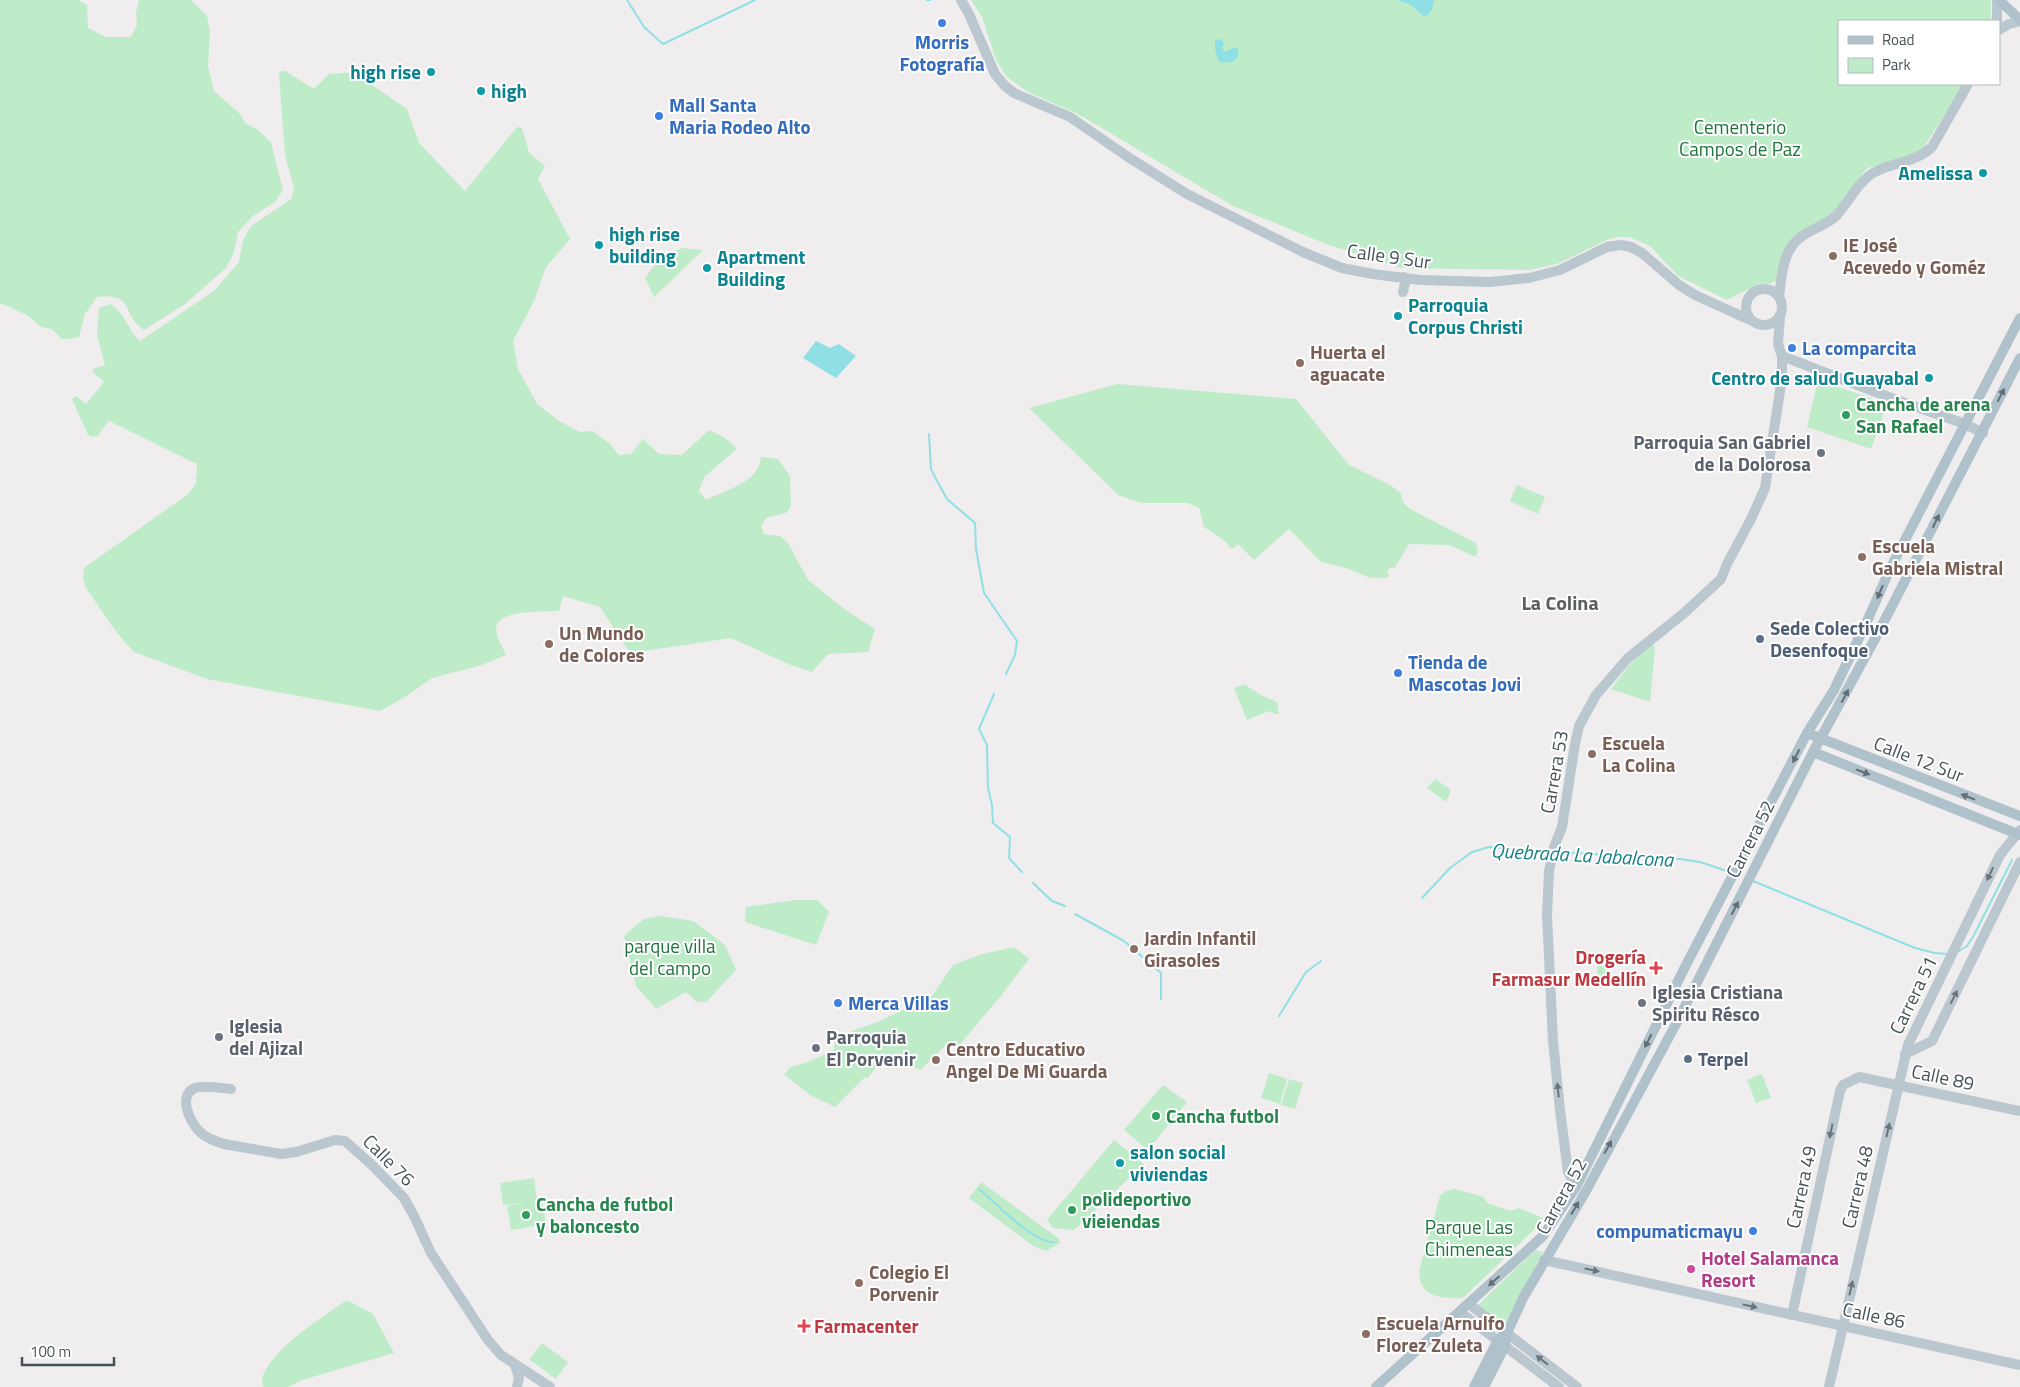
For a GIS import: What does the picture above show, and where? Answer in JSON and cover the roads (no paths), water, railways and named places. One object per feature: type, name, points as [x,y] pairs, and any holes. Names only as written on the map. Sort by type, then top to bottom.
[{"type":"main road","points":[[1998,0],[2020,21]]},
{"type":"main road","name":"Carrera 52","points":[[1376,1387],[1543,1236],[1576,1187],[1685,966],[1807,733],[1834,690],[1890,569],[2020,318]]},
{"type":"main road","name":"Carrera 52","points":[[1474,1387],[1507,1333],[1544,1260],[1586,1191],[1676,1022],[1813,752],[1876,637],[2020,358]]},
{"type":"main road","name":"Calle 12 Sur","points":[[1807,733],[1912,776],[2020,816]]},
{"type":"main road","name":"Calle 12 Sur","points":[[1813,752],[2019,833]]},
{"type":"main road","name":"Carrera 52","points":[[1484,1387],[1501,1343]]},
{"type":"street","name":"Calle 9 Sur","points":[[961,0],[969,14],[990,65],[999,80],[1014,93],[1070,116],[1128,157],[1187,194],[1303,252],[1342,268],[1404,278],[1476,282],[1529,278],[1560,270],[1607,247],[1621,245],[1631,247],[1642,253],[1679,285],[1695,295],[1750,320]]},
{"type":"street","points":[[1997,20],[1998,0]]},
{"type":"street","points":[[2000,29],[2020,21]]},
{"type":"street","points":[[1763,325],[1774,322],[1780,316],[1782,308],[1776,294],[1788,254],[1793,245],[1800,238],[1826,224],[1836,216],[1867,177],[1876,172],[1913,160],[1923,155],[1932,147],[1967,85]]},
{"type":"street","points":[[1403,292],[1404,278]]},
{"type":"street","points":[[1730,311],[1741,307],[1756,291],[1764,290],[1776,294]]},
{"type":"street","points":[[1748,301],[1747,312],[1750,320],[1763,325],[1779,340]]},
{"type":"street","name":"Carrera 53","points":[[1576,1187],[1568,1172],[1553,1041],[1547,914],[1553,851],[1562,828],[1571,762],[1579,726],[1589,706],[1628,658],[1689,608],[1720,579],[1752,519],[1765,488],[1782,378],[1782,356],[1779,350],[1780,316]]},
{"type":"street","points":[[1782,356],[1965,424],[1982,433]]},
{"type":"street","name":"Carrera 51","points":[[1905,1054],[1914,1030],[2000,855],[2019,833]]},
{"type":"street","name":"Carrera 51","points":[[1905,1054],[1932,1041],[2020,865]]},
{"type":"street","name":"Carrera 48","points":[[1829,1387],[1895,1087],[1905,1054]]},
{"type":"street","name":"Calle 89","points":[[1859,1077],[1895,1087],[2020,1111]]},
{"type":"street","name":"Carrera 49","points":[[1792,1315],[1840,1091],[1843,1085],[1859,1077]]},
{"type":"street","name":"Calle 76","points":[[230,1089],[200,1088],[194,1089],[189,1094],[186,1106],[188,1114],[199,1131],[224,1144],[282,1154],[296,1152],[335,1140],[345,1142],[372,1165],[404,1198],[430,1253],[488,1340],[501,1355],[550,1387]]},
{"type":"street","name":"Calle 86","points":[[1544,1260],[2020,1365]]},
{"type":"street","points":[[1469,1304],[1577,1387]]},
{"type":"street","points":[[1460,1312],[1559,1387]]},
{"type":"street","points":[[516,1365],[520,1378],[517,1387]]},
{"type":"water","points":[[1397,0],[1434,0],[1432,10],[1426,16],[1422,15],[1411,5]]},
{"type":"water","points":[[1215,40],[1222,40],[1224,44],[1222,48],[1225,52],[1235,47],[1238,49],[1236,60],[1220,62],[1215,49]]},
{"type":"water","points":[[816,341],[830,348],[839,344],[856,356],[836,378],[803,358]]},
{"type":"waterway","points":[[627,0],[644,27],[663,44],[755,0]]},
{"type":"waterway","name":"Quebrada La Jabalcona","points":[[929,434],[931,469],[947,499],[975,523],[976,549],[984,593],[1017,641],[1015,655],[1006,674]]},
{"type":"waterway","name":"Quebrada La Jabalcona","points":[[994,694],[979,729],[987,745],[988,788],[992,805],[993,823],[1010,837],[1009,858],[1022,872]]},
{"type":"waterway","name":"Quebrada La Jabalcona","points":[[1422,898],[1450,868],[1472,852],[1489,847],[1548,852]]},
{"type":"waterway","name":"Quebrada La Jabalcona","points":[[1558,852],[1680,859],[1700,862],[1730,872]]},
{"type":"waterway","name":"Quebrada La Jabalcona","points":[[1959,951],[1967,946],[1974,935],[2012,860]]},
{"type":"waterway","name":"Quebrada La Jabalcona","points":[[1753,881],[1915,948],[1947,954]]},
{"type":"waterway","name":"Quebrada La Jabalcona","points":[[1033,883],[1052,901],[1065,906]]},
{"type":"waterway","name":"Quebrada La Jabalcona","points":[[1075,914],[1124,941],[1161,973],[1161,999]]},
{"type":"waterway","name":"Quebrada La Jabalcona","points":[[1279,1016],[1306,972],[1321,961]]},
{"type":"waterway","points":[[979,1189],[1026,1230],[1046,1241],[1054,1242]]},
{"type":"place","name":"Morris Fotografía","points":[[942,23]]},
{"type":"place","name":"high rise","points":[[431,72]]},
{"type":"place","name":"high","points":[[481,91]]},
{"type":"place","name":"Mall Santa Maria Rodeo Alto","points":[[659,116]]},
{"type":"place","name":"Amelissa","points":[[1983,173]]},
{"type":"place","name":"high rise building","points":[[599,245]]},
{"type":"place","name":"IE José Acevedo y Goméz","points":[[1833,256]]},
{"type":"place","name":"Apartment Building","points":[[707,268]]},
{"type":"place","name":"Parroquia Corpus Christi","points":[[1398,316]]},
{"type":"place","name":"La comparcita","points":[[1792,348]]},
{"type":"place","name":"Huerta el aguacate","points":[[1300,363]]},
{"type":"place","name":"Centro de salud Guayabal","points":[[1929,378]]},
{"type":"place","name":"Cancha de arena San Rafael","points":[[1846,415]]},
{"type":"place","name":"Parroquia San Gabriel de la Dolorosa","points":[[1821,453]]},
{"type":"place","name":"Escuela Gabriela Mistral","points":[[1862,557]]},
{"type":"place","name":"Sede Colectivo Desenfoque","points":[[1760,639]]},
{"type":"place","name":"Un Mundo de Colores","points":[[549,644]]},
{"type":"place","name":"Tienda de Mascotas Jovi","points":[[1398,673]]},
{"type":"place","name":"Escuela La Colina","points":[[1592,754]]},
{"type":"place","name":"Jardin Infantil Girasoles","points":[[1134,949]]},
{"type":"place","name":"Drogería Farmasur Medellín","points":[[1656,968]]},
{"type":"place","name":"Merca Villas","points":[[838,1003]]},
{"type":"place","name":"Iglesia Cristiana Spiritu Résco","points":[[1642,1003]]},
{"type":"place","name":"Iglesia del Ajizal","points":[[219,1037]]},
{"type":"place","name":"Parroquia El Porvenir","points":[[816,1048]]},
{"type":"place","name":"Terpel","points":[[1688,1059]]},
{"type":"place","name":"Centro Educativo Angel De Mi Guarda","points":[[936,1060]]},
{"type":"place","name":"Cancha futbol","points":[[1156,1116]]},
{"type":"place","name":"salon social viviendas","points":[[1120,1163]]},
{"type":"place","name":"polideportivo vieiendas","points":[[1072,1210]]},
{"type":"place","name":"Cancha de futbol y baloncesto","points":[[526,1215]]},
{"type":"place","name":"compumaticmayu","points":[[1753,1231]]},
{"type":"place","name":"Hotel Salamanca Resort","points":[[1691,1269]]},
{"type":"place","name":"Colegio El Porvenir","points":[[859,1283]]},
{"type":"place","name":"Farmacenter","points":[[804,1326]]},
{"type":"place","name":"Escuela Arnulfo Florez Zuleta","points":[[1366,1334]]},
{"type":"district","name":"La Colina","points":[[1560,603]]},
{"type":"park label","name":"Cementerio Campos de Paz","points":[[1740,138]]},
{"type":"park label","name":"parque villa del campo","points":[[670,957]]},
{"type":"park label","name":"Parque Las Chimeneas","points":[[1469,1238]]}]
